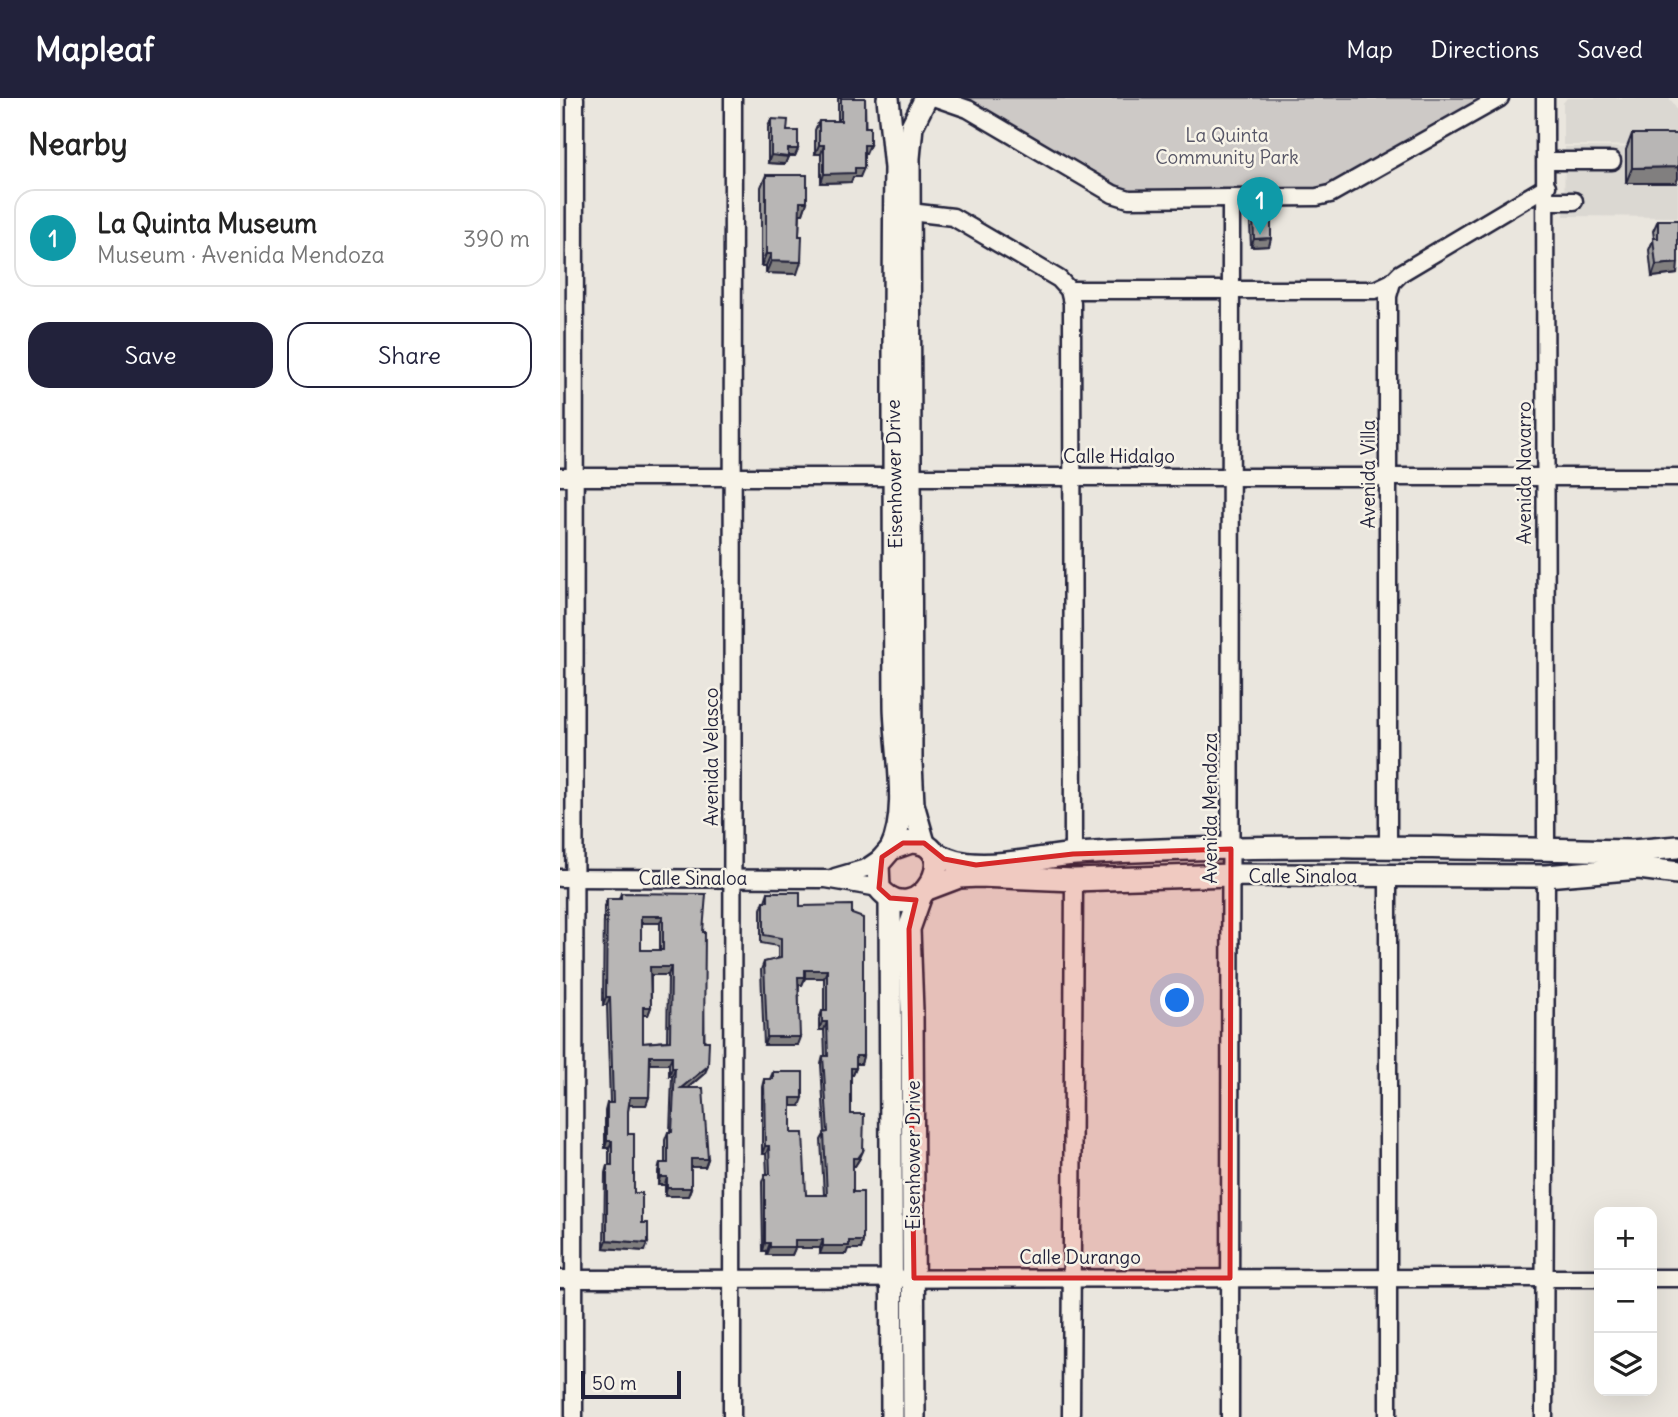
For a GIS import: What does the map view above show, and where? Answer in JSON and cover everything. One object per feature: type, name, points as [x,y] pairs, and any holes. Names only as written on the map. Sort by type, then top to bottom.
[{"type":"main road","name":"Eisenhower Drive","points":[[928,847],[913,804],[895,168],[890,98],[904,103],[930,99]]},
{"type":"main road","name":"Eisenhower Drive","points":[[886,853],[897,836],[901,810],[895,746],[910,133],[930,99]]},
{"type":"main road","points":[[903,843],[928,847],[936,862],[925,891],[906,900],[884,893],[877,872],[886,853],[903,843]]},
{"type":"main road","name":"Calle Sinaloa","points":[[928,847],[944,859],[976,865],[1073,854],[1231,849],[1632,851],[1678,847]]},
{"type":"main road","name":"Calle Sinaloa","points":[[925,891],[959,877],[1074,880],[1231,875],[1546,876],[1639,868],[1678,873]]},
{"type":"main road","name":"Eisenhower Drive","points":[[892,1417],[903,1278],[909,929],[925,891]]},
{"type":"main road","name":"Eisenhower Drive","points":[[884,893],[903,1278],[914,1417]]},
{"type":"street","points":[[574,1417],[567,1279],[567,477],[575,98]]},
{"type":"street","name":"Avenida Velasco","points":[[732,1417],[733,98]]},
{"type":"street","points":[[930,99],[982,117],[1113,194],[1149,201],[1317,197],[1330,194],[1500,98]]},
{"type":"street","name":"Avenida Navarro","points":[[1545,98],[1546,849]]},
{"type":"street","points":[[1547,161],[1612,161]]},
{"type":"street","points":[[1069,290],[1375,290],[1401,273],[1547,194],[1574,201]]},
{"type":"street","name":"Avenida Mendoza","points":[[1230,1417],[1231,200]]},
{"type":"street","points":[[910,212],[953,217],[1059,279],[1069,290],[1072,303],[1073,854]]},
{"type":"street","name":"Avenida Villa","points":[[1388,849],[1388,296],[1391,282]]},
{"type":"street","name":"Calle Hidalgo","points":[[567,477],[1678,477]]},
{"type":"street","name":"Calle Sinaloa","points":[[826,879],[866,868],[886,853]]},
{"type":"street","points":[[1388,876],[1388,1417]]},
{"type":"street","points":[[1544,1417],[1546,876]]},
{"type":"street","name":"Calle Sinaloa","points":[[567,878],[826,879],[884,893]]},
{"type":"street","points":[[1071,1417],[1074,880]]},
{"type":"street","name":"Calle Durango","points":[[567,1279],[1594,1278]]},
{"type":"street","points":[[1657,1278],[1678,1278]]},
{"type":"highlighted area","points":[[903,843],[924,843],[944,859],[976,865],[1073,854],[1231,849],[1230,1278],[914,1278],[909,929],[916,900],[890,898],[879,888],[882,857]]},
{"type":"shaded area","points":[[1567,98],[1669,98],[1678,111],[1678,146],[1563,145],[1563,103]]},
{"type":"shaded area","points":[[1565,147],[1678,148],[1678,217],[1564,216]]},
{"type":"green space","name":"La Quinta Community Park","points":[[969,98],[1486,98],[1322,190],[1141,193],[1126,190],[977,107]]},
{"type":"building","points":[[841,98],[865,98],[865,127],[870,127],[870,145],[864,145],[864,168],[855,168],[855,173],[824,174],[824,145],[819,145],[819,121],[841,121]]},
{"type":"building","points":[[771,119],[788,120],[787,131],[798,131],[798,149],[788,149],[788,157],[771,155]]},
{"type":"building","points":[[1632,134],[1678,134],[1678,167],[1632,168]]},
{"type":"building","points":[[766,175],[807,175],[807,202],[800,202],[801,262],[771,261],[771,254],[766,254]]},
{"type":"building","points":[[1271,215],[1271,238],[1254,239],[1253,216]]},
{"type":"building","points":[[1658,220],[1678,220],[1678,263],[1656,265],[1653,238],[1658,238]]},
{"type":"building","points":[[768,892],[800,892],[800,906],[852,905],[852,914],[863,918],[863,1056],[856,1056],[856,1068],[851,1068],[851,1114],[864,1114],[863,1151],[858,1158],[853,1158],[853,1192],[863,1192],[863,1241],[849,1241],[849,1246],[823,1246],[823,1240],[795,1240],[795,1247],[770,1247],[770,1243],[765,1243],[765,1174],[770,1174],[769,1146],[765,1146],[764,1079],[773,1079],[773,1072],[803,1072],[803,1098],[791,1098],[791,1133],[803,1133],[806,1195],[827,1195],[824,1133],[828,1132],[823,1056],[828,1056],[827,1022],[822,1022],[822,1011],[827,1011],[827,970],[805,970],[805,977],[798,977],[800,1037],[767,1037],[764,962],[781,958],[781,938],[764,935],[764,901],[768,901]]},
{"type":"building","points":[[621,893],[706,894],[703,932],[704,1041],[709,1041],[708,1066],[681,1088],[703,1088],[708,1159],[691,1159],[691,1188],[667,1188],[667,1177],[660,1177],[660,1163],[668,1163],[668,1132],[672,1132],[675,1068],[672,1068],[672,1056],[650,1056],[649,1097],[630,1097],[628,1111],[628,1134],[634,1134],[634,1193],[642,1193],[642,1223],[648,1223],[648,1243],[607,1240],[607,1165],[612,1165],[612,1141],[607,1141],[607,1103],[613,1103],[610,997],[606,997],[607,899],[621,899]],"holes":[[[641,916],[663,916],[663,950],[641,950]],[[650,967],[671,967],[670,1041],[643,1043],[643,1007],[651,1007]]]},
{"type":"place","name":"La Quinta Museum","points":[[1260,235]]}]
